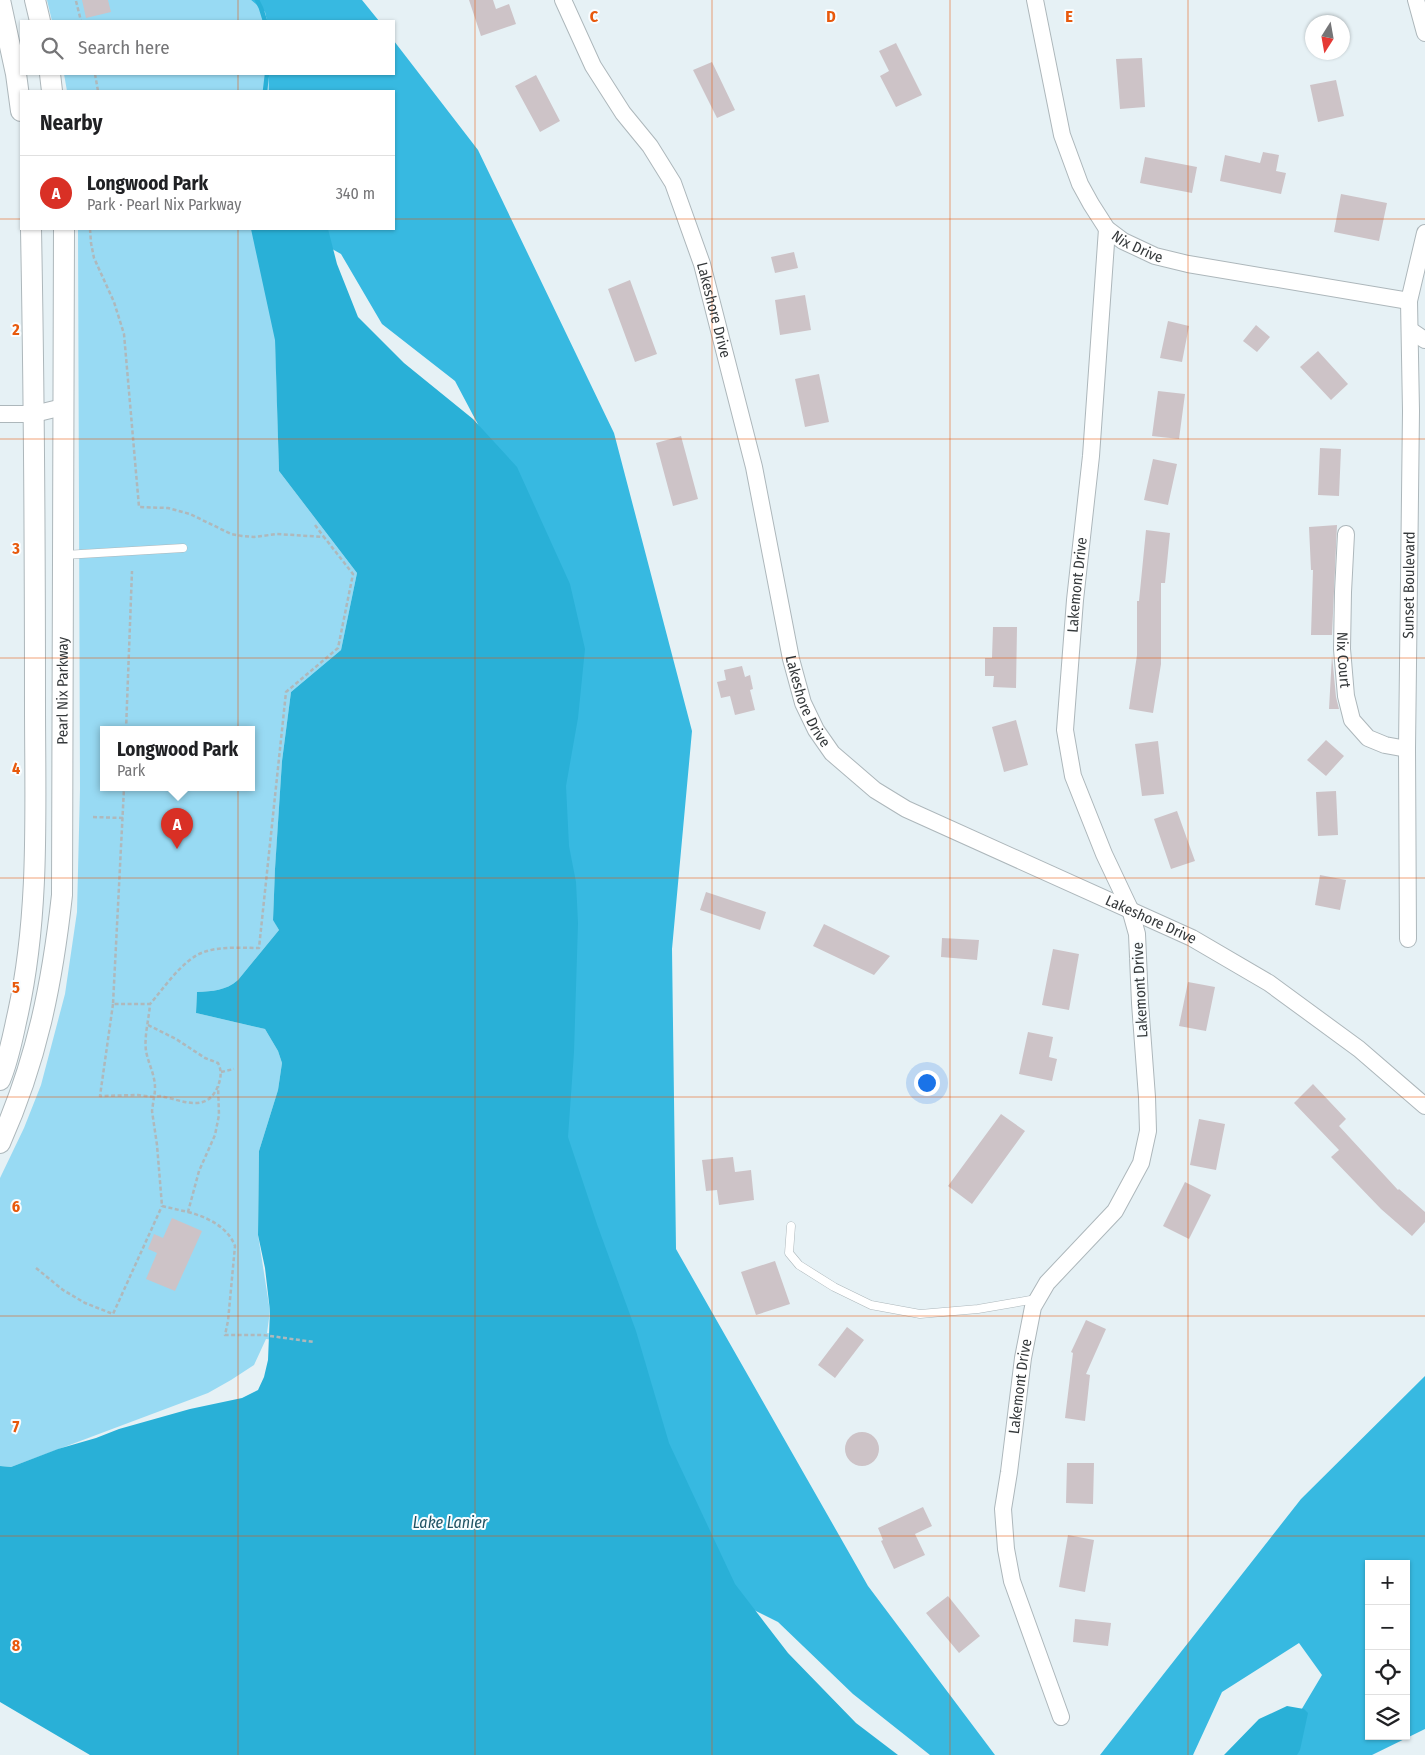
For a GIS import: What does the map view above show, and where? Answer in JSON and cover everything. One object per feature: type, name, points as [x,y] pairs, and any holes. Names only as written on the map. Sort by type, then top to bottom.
[{"type":"street","points":[[0,0],[16,74],[20,104]]},
{"type":"street","points":[[35,0],[40,20]]},
{"type":"street","name":"Lakeshore Drive","points":[[563,0],[593,66],[624,113],[650,146],[673,183],[702,264],[754,467],[791,659],[803,703],[816,730],[832,753],[875,790],[906,809],[1192,938],[1269,983],[1359,1049],[1425,1106]]},
{"type":"street","name":"Nix Drive","points":[[1036,0],[1062,135],[1080,184],[1107,230],[1123,241],[1155,256],[1188,264],[1409,301]]},
{"type":"street","points":[[1416,0],[1425,33]]},
{"type":"street","points":[[50,75],[52,90]]},
{"type":"street","name":"Pearl Nix Parkway","points":[[0,1080],[13,1036],[23,989],[30,941],[35,852],[34,414],[31,230]]},
{"type":"street","name":"Pearl Nix Parkway","points":[[0,1143],[30,1068],[38,1040],[49,989],[62,895],[64,230]]},
{"type":"street","name":"Lakemont Drive","points":[[1061,1717],[1012,1581],[1006,1549],[1003,1509],[1010,1472],[1024,1358],[1034,1307],[1038,1298],[1047,1283],[1115,1212],[1141,1163],[1148,1131],[1148,1097],[1140,1003],[1137,934],[1130,909],[1104,854],[1073,776],[1065,730],[1075,600],[1091,456],[1107,230]]},
{"type":"street","name":"Sunset Boulevard","points":[[1408,939],[1407,749],[1411,525],[1409,301],[1425,233]]},
{"type":"street","points":[[1410,330],[1425,340]]},
{"type":"street","points":[[0,414],[34,414],[63,407]]},
{"type":"street","name":"Nix Court","points":[[1346,534],[1342,649],[1346,696],[1352,720],[1368,738],[1384,745],[1407,749]]},
{"type":"lane","points":[[64,555],[184,548]]},
{"type":"lane","points":[[791,1226],[789,1253],[799,1265],[834,1287],[871,1306],[920,1314],[978,1309],[1038,1298]]},
{"type":"path","points":[[76,1],[81,20]]},
{"type":"path","points":[[95,75],[98,90]]},
{"type":"path","points":[[90,230],[94,258],[114,302],[124,334],[140,508],[168,508],[190,514],[231,534],[242,536],[277,534],[324,537]]},
{"type":"path","points":[[36,1268],[63,1290],[85,1303],[113,1314],[162,1206],[152,1111],[156,1084],[146,1052],[150,1004],[184,964],[202,952],[217,949],[259,948],[286,692],[338,648],[353,574],[315,525]]},
{"type":"path","points":[[126,726],[132,571]]},
{"type":"path","points":[[124,791],[113,1004],[100,1096],[160,1096],[196,1104],[208,1100],[218,1086]]},
{"type":"path","points":[[92,817],[123,818]]},
{"type":"path","points":[[113,1004],[150,1004]]},
{"type":"path","points":[[148,1024],[176,1039],[204,1058],[218,1063],[221,1072],[218,1086],[219,1115],[216,1135],[199,1171],[188,1212]]},
{"type":"path","points":[[221,1072],[234,1069]]},
{"type":"path","points":[[162,1206],[205,1218],[226,1231],[232,1238],[234,1246],[228,1321],[225,1335],[263,1335],[314,1342]]},
{"type":"shaded area","points":[[47,0],[251,0],[265,12],[267,20],[52,20]]},
{"type":"shaded area","points":[[251,0],[362,0],[378,20],[267,20],[265,12]]},
{"type":"shaded area","points":[[395,42],[478,150],[614,433],[692,731],[672,949],[676,1249],[868,1586],[995,1755],[930,1755],[853,1694],[778,1622],[701,1584],[577,1251],[549,1056],[537,536],[455,381],[382,324],[341,254],[299,230],[395,230],[395,90],[269,90],[269,75],[395,75]]},
{"type":"shaded area","points":[[64,75],[269,75],[269,90],[67,90]]},
{"type":"shaded area","points":[[78,230],[272,230],[279,471],[357,573],[341,650],[291,692],[282,761],[275,870],[273,919],[279,930],[233,984],[214,991],[197,992],[196,1013],[265,1029],[278,1051],[282,1063],[278,1090],[259,1151],[258,1235],[270,1311],[267,1333],[314,1339],[313,1344],[266,1339],[254,1365],[208,1393],[11,1467],[0,1466],[0,1178],[24,1128],[41,1085],[65,994],[77,912],[80,789]]},
{"type":"shaded area","points":[[1425,1376],[1425,1729],[1410,1736],[1410,1560],[1365,1560],[1365,1740],[1403,1740],[1372,1755],[1279,1755],[1281,1744],[1322,1675],[1299,1643],[1222,1692],[1193,1755],[1100,1755],[1301,1499]]},
{"type":"water","name":"Lake Lanier","points":[[251,230],[328,230],[337,264],[358,317],[404,363],[473,419],[517,467],[570,584],[585,649],[578,718],[566,786],[569,846],[576,882],[578,923],[574,1052],[568,1137],[636,1331],[669,1443],[735,1584],[788,1653],[856,1723],[898,1755],[90,1755],[0,1702],[0,1466],[11,1467],[119,1429],[190,1409],[242,1398],[258,1390],[264,1377],[268,1360],[270,1311],[265,1268],[258,1235],[259,1151],[278,1090],[282,1063],[278,1051],[265,1029],[196,1013],[197,992],[214,991],[233,984],[279,930],[273,920],[275,869],[282,761],[291,692],[341,650],[357,573],[279,471],[275,340]]},
{"type":"water","points":[[1287,1706],[1304,1709],[1308,1713],[1300,1750],[1297,1755],[1224,1755],[1259,1719]]},
{"type":"building","points":[[82,0],[108,0],[111,12],[86,18]]},
{"type":"building","points":[[469,0],[493,0],[496,9],[509,4],[516,24],[481,36]]},
{"type":"building","points":[[896,43],[922,95],[896,107],[880,76],[889,71],[879,51]]},
{"type":"building","points":[[1142,58],[1145,107],[1120,109],[1116,59]]},
{"type":"building","points":[[712,62],[735,110],[717,118],[693,70]]},
{"type":"building","points":[[536,75],[560,121],[540,132],[515,86]]},
{"type":"building","points":[[1336,80],[1344,116],[1318,122],[1310,85]]},
{"type":"building","points":[[1263,152],[1279,155],[1276,171],[1286,173],[1281,194],[1220,181],[1225,155],[1260,163]]},
{"type":"building","points":[[1145,157],[1197,167],[1192,193],[1140,183]]},
{"type":"building","points":[[1341,194],[1387,203],[1379,241],[1334,232]]},
{"type":"building","points":[[794,252],[798,268],[775,273],[771,257]]},
{"type":"building","points":[[630,280],[657,354],[635,362],[608,289]]},
{"type":"building","points":[[805,295],[811,330],[780,335],[775,300]]},
{"type":"building","points":[[1168,321],[1189,326],[1182,362],[1160,358]]},
{"type":"building","points":[[1256,325],[1270,337],[1257,352],[1243,341]]},
{"type":"building","points":[[1318,351],[1348,384],[1331,400],[1300,367]]},
{"type":"building","points":[[819,374],[829,422],[805,427],[795,379]]},
{"type":"building","points":[[1158,391],[1185,394],[1179,439],[1152,436]]},
{"type":"building","points":[[681,436],[698,499],[673,506],[656,443]]},
{"type":"building","points":[[1320,448],[1341,449],[1339,496],[1318,495]]},
{"type":"building","points":[[1153,459],[1177,464],[1168,505],[1144,500]]},
{"type":"building","points":[[1337,525],[1332,635],[1311,635],[1313,570],[1311,570],[1309,527]]},
{"type":"building","points":[[1146,530],[1170,533],[1165,583],[1161,583],[1161,664],[1153,713],[1129,709],[1137,655],[1137,601],[1139,601]]},
{"type":"building","points":[[993,627],[1017,627],[1016,688],[993,687],[994,676],[985,676],[985,658],[992,658]]},
{"type":"building","points":[[1332,655],[1336,697],[1339,709],[1329,709]]},
{"type":"building","points":[[742,666],[745,677],[750,675],[753,689],[750,690],[755,710],[735,715],[730,696],[721,698],[717,682],[726,680],[724,670]]},
{"type":"building","points":[[1016,720],[1028,765],[1004,772],[992,727]]},
{"type":"building","points":[[1326,740],[1344,756],[1326,776],[1307,760]]},
{"type":"building","points":[[1158,741],[1164,794],[1142,796],[1135,744]]},
{"type":"building","points":[[1336,791],[1338,835],[1318,836],[1316,792]]},
{"type":"building","points":[[1177,811],[1195,861],[1171,869],[1154,819]]},
{"type":"building","points":[[1320,875],[1346,880],[1340,910],[1315,905]]},
{"type":"building","points":[[706,892],[766,912],[760,930],[700,910]]},
{"type":"building","points":[[824,924],[890,956],[874,975],[813,946]]},
{"type":"building","points":[[942,938],[979,940],[977,960],[941,957]]},
{"type":"building","points":[[1053,949],[1079,954],[1069,1010],[1042,1005]]},
{"type":"building","points":[[1188,982],[1215,987],[1206,1031],[1179,1026]]},
{"type":"building","points":[[1028,1032],[1053,1037],[1049,1057],[1057,1059],[1052,1081],[1019,1074]]},
{"type":"building","points":[[1313,1084],[1346,1119],[1339,1126],[1398,1190],[1425,1212],[1425,1222],[1412,1236],[1381,1209],[1331,1157],[1339,1150],[1294,1103]]},
{"type":"building","points":[[1001,1114],[1025,1131],[972,1204],[948,1186]]},
{"type":"building","points":[[1199,1119],[1225,1124],[1216,1170],[1190,1165]]},
{"type":"building","points":[[733,1157],[735,1172],[751,1170],[754,1200],[719,1205],[717,1190],[706,1191],[702,1160]]},
{"type":"building","points":[[1185,1182],[1211,1195],[1189,1239],[1163,1226]]},
{"type":"building","points":[[172,1218],[202,1231],[175,1291],[146,1279],[157,1253],[148,1249],[154,1234],[163,1238]]},
{"type":"building","points":[[775,1261],[790,1304],[756,1315],[741,1272]]},
{"type":"building","points":[[1086,1320],[1106,1329],[1086,1374],[1090,1375],[1085,1421],[1065,1418],[1073,1353],[1071,1352]]},
{"type":"building","points":[[847,1327],[864,1340],[835,1378],[818,1365]]},
{"type":"building","points":[[862,1432],[874,1437],[879,1449],[874,1461],[862,1466],[850,1461],[845,1449],[850,1437]]},
{"type":"building","points":[[1067,1463],[1094,1463],[1093,1504],[1066,1503]]},
{"type":"building","points":[[923,1507],[932,1526],[915,1534],[925,1555],[894,1569],[881,1541],[883,1540],[878,1528]]},
{"type":"building","points":[[1068,1535],[1094,1540],[1085,1592],[1059,1587]]},
{"type":"building","points":[[948,1596],[980,1636],[959,1653],[926,1613]]},
{"type":"building","points":[[1075,1619],[1111,1623],[1108,1646],[1073,1642]]},
{"type":"waterway","points":[[257,0],[265,20]]},
{"type":"waterway","points":[[265,90],[267,75]]},
{"type":"place","name":"Longwood Park","points":[[177,849]]}]
